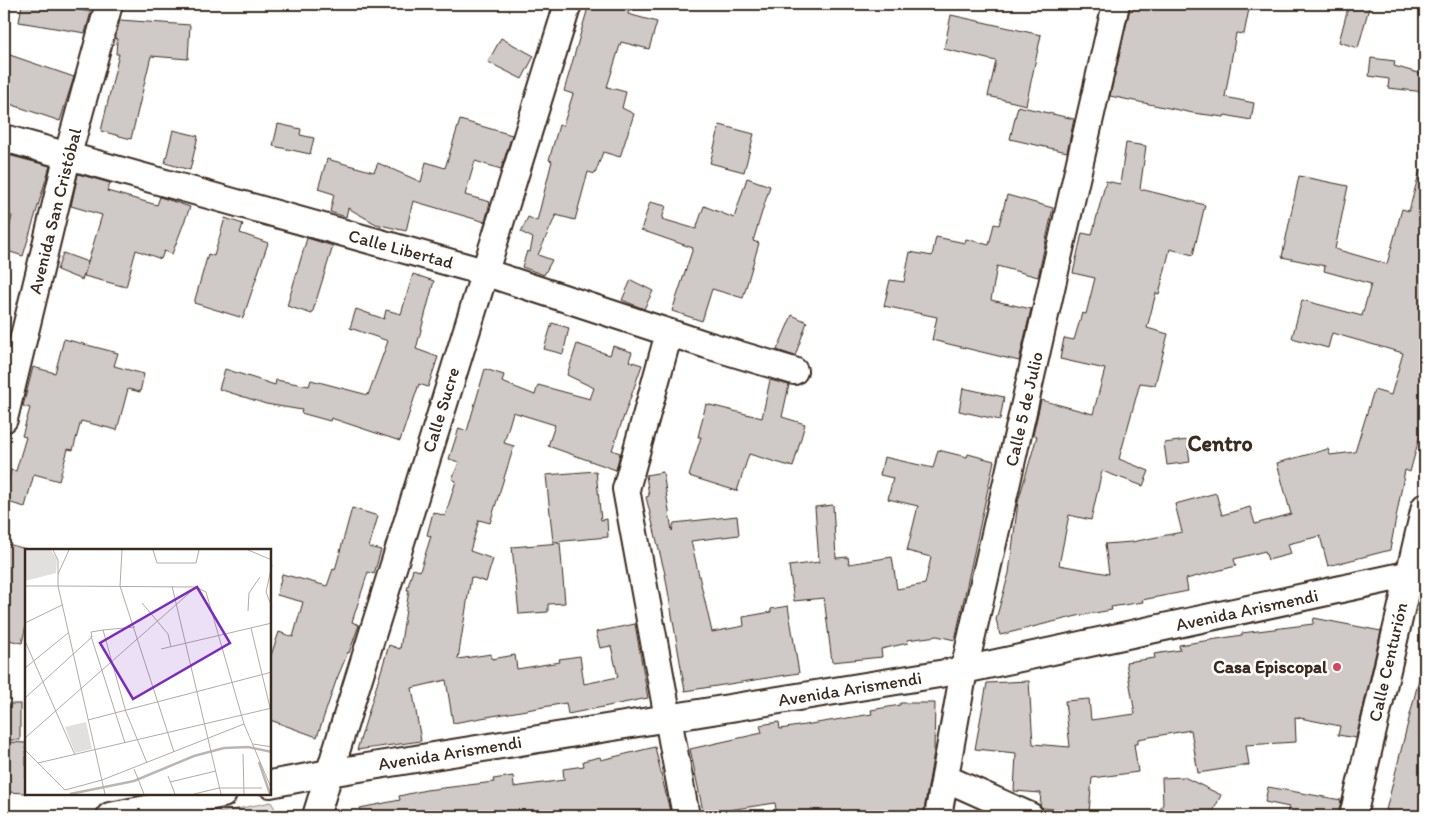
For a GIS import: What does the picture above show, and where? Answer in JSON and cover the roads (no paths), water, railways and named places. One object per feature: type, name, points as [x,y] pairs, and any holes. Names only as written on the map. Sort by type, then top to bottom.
[{"type":"street","name":"Avenida San Cristóbal","points":[[4,419],[67,158],[109,4]]},
{"type":"street","name":"Calle Sucre","points":[[316,816],[568,4]]},
{"type":"street","name":"Calle 5 de Julio","points":[[938,816],[964,670],[1116,4]]},
{"type":"street","name":"Calle Libertad","points":[[4,138],[67,158],[484,272],[669,333],[794,371]]},
{"type":"street","points":[[669,333],[626,488],[686,816]]},
{"type":"street","name":"Calle Centurión","points":[[1353,816],[1416,574],[1425,507]]},
{"type":"street","name":"Avenida Arismendi","points":[[271,784],[964,670],[1416,574]]},
{"type":"street","points":[[945,778],[1030,816]]},
{"type":"street","points":[[110,816],[218,795]]},
{"type":"place","name":"Casa Episcopal","points":[[1337,667]]},
{"type":"district","name":"Centro","points":[[1220,443]]}]
